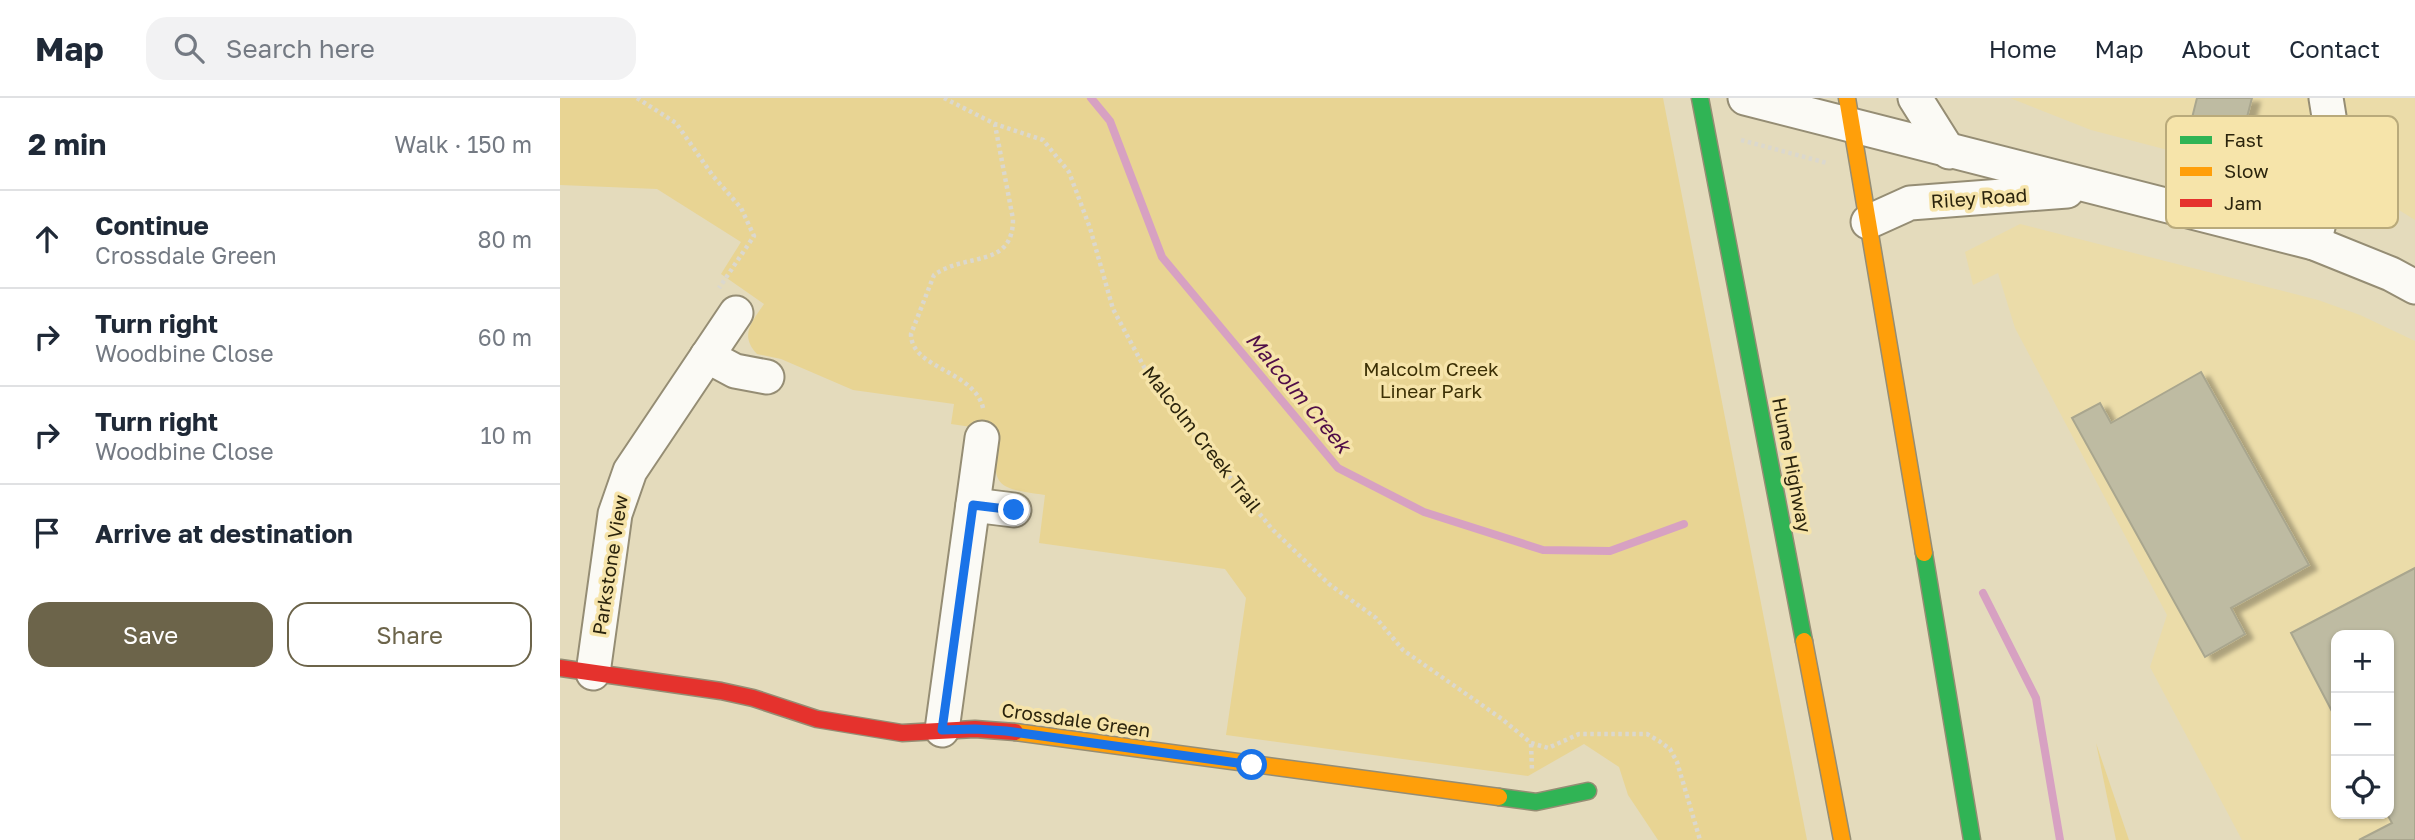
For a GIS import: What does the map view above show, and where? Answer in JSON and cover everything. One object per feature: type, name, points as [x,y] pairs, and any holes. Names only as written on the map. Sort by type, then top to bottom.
[{"type":"main road","name":"Hume Highway","points":[[1700,98],[1842,840]]},
{"type":"main road","points":[[1849,112],[1972,840]]},
{"type":"main road","name":"Crossdale Green","points":[[560,668],[721,691],[753,698],[817,719],[902,733],[975,729],[1006,731],[1499,799],[1536,802],[1588,791]]},
{"type":"street","name":"Riley Road","points":[[1745,98],[1849,112],[1949,152],[2166,207]]},
{"type":"street","points":[[1915,98],[1949,152]]},
{"type":"street","points":[[2326,98],[2329,116]]},
{"type":"street","name":"Riley Road","points":[[1868,222],[1910,203],[2094,189]]},
{"type":"street","name":"Riley Road","points":[[2253,228],[2314,243],[2391,274],[2415,287]]},
{"type":"street","points":[[2314,243],[2318,228]]},
{"type":"street","name":"Parkstone View","points":[[593,673],[615,514],[623,486],[630,471],[736,313]]},
{"type":"street","points":[[707,356],[735,371],[767,377]]},
{"type":"street","points":[[942,730],[982,438]]},
{"type":"street","points":[[973,505],[1014,510]]},
{"type":"path","points":[[637,98],[676,123],[713,176],[741,208],[754,236],[712,298],[736,313]]},
{"type":"path","name":"Malcolm Creek Trail","points":[[944,98],[995,124],[1043,140],[1069,172],[1090,228],[1113,309],[1151,380],[1272,530],[1329,584],[1376,618],[1404,650],[1502,719],[1531,743],[1548,748],[1579,734],[1647,734],[1670,748],[1678,762],[1700,840]]},
{"type":"path","points":[[982,438],[984,416],[981,401],[973,388],[922,357],[911,342],[911,334],[934,275],[953,266],[997,253],[1009,244],[1013,219],[995,124]]},
{"type":"shaded area","points":[[2010,98],[2415,98],[2415,220],[2398,210],[2398,116],[2166,116],[2166,149],[2091,130]]},
{"type":"shaded area","points":[[2020,224],[2318,300],[2360,315],[2415,341],[2415,840],[2242,840],[2150,667],[2167,615],[2015,328],[1998,273],[1973,285],[1965,252]]},
{"type":"green space","name":"Malcolm Creek Linear Park","points":[[560,98],[1663,98],[1807,840],[1658,840],[1628,795],[1619,767],[1584,744],[1528,776],[1226,735],[1246,598],[1225,569],[1039,543],[1045,495],[1013,489],[999,480],[996,462],[999,431],[951,424],[954,404],[853,390],[781,359],[757,354],[748,335],[764,304],[721,274],[741,242],[657,189],[560,185]]},
{"type":"green space","points":[[2096,743],[2129,840],[2116,840]]},
{"type":"building","points":[[2197,98],[2252,98],[2247,116],[2192,116]]},
{"type":"building","points":[[2201,372],[2309,565],[2231,608],[2245,634],[2205,657],[2072,418],[2100,403],[2111,423]]},
{"type":"building","points":[[2415,568],[2415,840],[2359,840],[2392,823],[2390,819],[2394,819],[2394,630],[2331,630],[2331,709],[2291,633]]},
{"type":"waterway","name":"Malcolm Creek","points":[[1091,98],[1110,121],[1162,257],[1338,468],[1424,512],[1543,550],[1610,551],[1684,524]]},
{"type":"waterway","name":"Malcolm Creek","points":[[1983,593],[2036,698],[2060,840]]},
{"type":"traffic: fast","points":[[1700,98],[1804,641]]},
{"type":"traffic: fast","points":[[1924,553],[1972,840]]},
{"type":"traffic: fast","points":[[1499,797],[1536,802],[1588,791]]},
{"type":"traffic: slow","points":[[1847,98],[1924,553]]},
{"type":"traffic: slow","points":[[1804,641],[1842,840]]},
{"type":"traffic: slow","points":[[1015,732],[1499,797]]},
{"type":"traffic: jam","points":[[560,668],[721,691],[753,698],[817,719],[902,733],[975,729],[1015,732]]},
{"type":"route","points":[[1014,510],[973,505],[942,730],[1006,731],[1252,765]]}]
